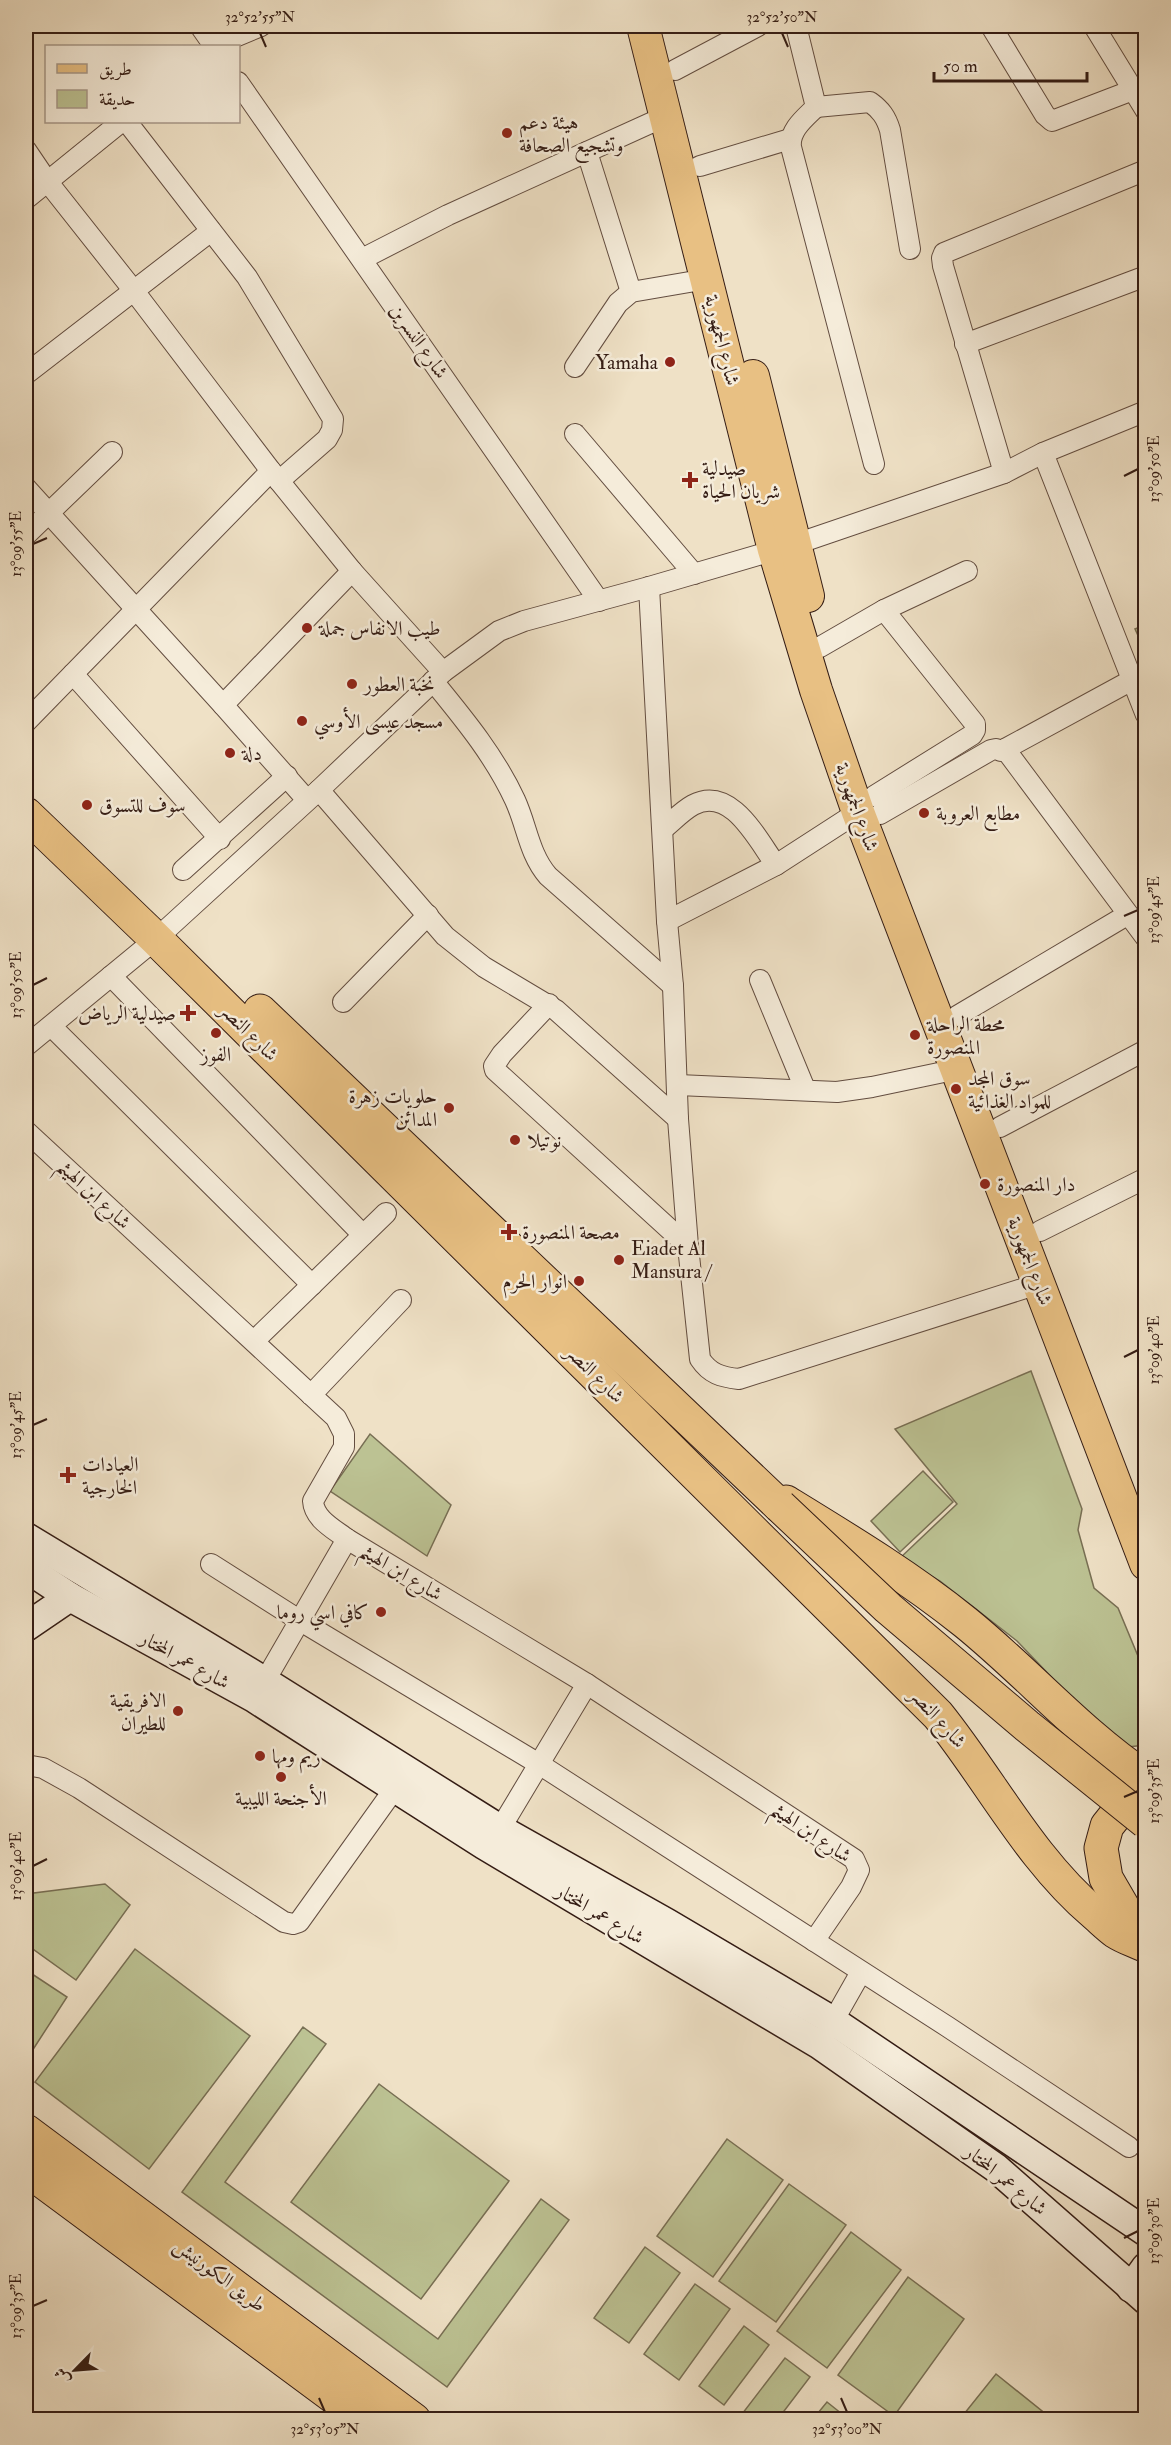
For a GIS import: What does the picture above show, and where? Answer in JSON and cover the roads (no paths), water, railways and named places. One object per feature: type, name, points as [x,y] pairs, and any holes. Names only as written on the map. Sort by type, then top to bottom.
[{"type":"highway","name":"شارع النصر","points":[[26,792],[938,1715],[968,1752],[1018,1827],[1053,1872],[1079,1900],[1116,1932],[1146,1946]]},
{"type":"highway","name":"شارع النصر","points":[[26,814],[163,932],[770,1495]]},
{"type":"highway","points":[[770,1495],[896,1570],[966,1623],[1093,1740],[1146,1778]]},
{"type":"highway","points":[[770,1495],[888,1608],[1027,1726],[1146,1822]]},
{"type":"highway","points":[[1146,1784],[1135,1791],[1107,1826],[1101,1848],[1106,1878],[1124,1909],[1146,1928]]},
{"type":"highway","name":"طريق الكورنيش","points":[[26,2131],[414,2420]]},
{"type":"highway","name":"طريق الكورنيش","points":[[26,2169],[365,2420]]},
{"type":"main road","name":"شارع الجمهورية","points":[[643,26],[707,279],[785,547],[958,1069],[1146,1564]]},
{"type":"main road","name":"شارع الجمهورية","points":[[665,26],[700,166],[816,690],[871,808],[957,1016],[1146,1511]]},
{"type":"main road","name":"شارع عمر المختار","points":[[30,1560],[70,1597],[259,1689],[395,1788],[494,1851],[826,2033],[1141,2285]]},
{"type":"main road","name":"شارع عمر المختار","points":[[30,1560],[259,1689],[500,1830],[667,1923],[826,2033],[1146,2232]]},
{"type":"main road","points":[[26,1628],[70,1597]]},
{"type":"street","points":[[200,26],[213,45]]},
{"type":"street","points":[[216,45],[261,26]]},
{"type":"street","points":[[675,70],[758,26]]},
{"type":"street","points":[[796,26],[816,107]]},
{"type":"street","points":[[991,26],[1045,115],[1052,121],[1139,87]]},
{"type":"street","points":[[1094,26],[1139,87],[1146,111]]},
{"type":"street","name":"شارع النسرين","points":[[240,85],[599,601]]},
{"type":"street","points":[[874,464],[790,139],[816,107],[870,102],[880,109],[886,118],[910,249]]},
{"type":"street","points":[[362,259],[448,215],[666,116]]},
{"type":"street","points":[[26,199],[121,123]]},
{"type":"street","points":[[26,722],[136,609],[275,476],[327,439],[332,430],[333,419],[260,296],[128,123]]},
{"type":"street","points":[[700,166],[790,139]]},
{"type":"street","points":[[26,150],[47,181],[275,476],[438,676],[483,742],[515,801],[537,864],[673,986]]},
{"type":"street","points":[[587,152],[631,292]]},
{"type":"street","points":[[1004,473],[943,266],[944,253],[1146,170]]},
{"type":"street","points":[[26,374],[211,231]]},
{"type":"street","points":[[965,344],[1146,276]]},
{"type":"street","points":[[575,367],[618,303],[631,292],[707,279]]},
{"type":"street","points":[[26,1046],[163,932],[313,795],[438,676],[499,631],[511,625],[785,547],[1004,473],[1044,453],[1146,411]]},
{"type":"street","points":[[575,434],[694,574]]},
{"type":"street","points":[[26,535],[112,452]]},
{"type":"street","points":[[1044,453],[1146,715]]},
{"type":"street","points":[[26,488],[286,776],[313,795],[428,915],[445,936],[466,954],[512,985],[549,1004],[678,1119]]},
{"type":"street","points":[[224,705],[352,571]]},
{"type":"street","points":[[820,647],[884,610],[967,572]]},
{"type":"street","points":[[650,587],[667,921],[673,986],[678,1119],[700,1359],[708,1370],[722,1377],[739,1379],[1038,1284]]},
{"type":"street","points":[[667,921],[776,865],[871,808],[972,735],[975,724],[884,610]]},
{"type":"street","points":[[73,674],[220,839]]},
{"type":"street","points":[[871,808],[991,750],[1001,751],[1132,680]]},
{"type":"street","points":[[1005,749],[1146,938]]},
{"type":"street","points":[[183,870],[220,839],[286,776]]},
{"type":"street","points":[[663,829],[692,806],[705,800],[720,801],[734,808],[776,865]]},
{"type":"street","points":[[343,1002],[428,915]]},
{"type":"street","points":[[957,1016],[1127,915]]},
{"type":"street","points":[[111,976],[363,1235]]},
{"type":"street","points":[[760,980],[805,1089]]},
{"type":"street","points":[[549,1004],[502,1054],[494,1066],[495,1070],[688,1245]]},
{"type":"street","points":[[51,1026],[312,1285]]},
{"type":"street","points":[[1000,1126],[1146,1050]]},
{"type":"street","points":[[678,1085],[837,1092],[958,1069]]},
{"type":"street","name":"شارع ابن الهيثم","points":[[26,1131],[336,1418],[344,1434],[344,1447],[313,1501],[320,1518],[347,1539],[587,1684],[854,1859],[859,1870],[851,1887],[814,1941]]},
{"type":"street","points":[[1040,1231],[1146,1178]]},
{"type":"street","points":[[254,1341],[386,1213]]},
{"type":"street","points":[[311,1395],[400,1300]]},
{"type":"street","points":[[259,1689],[347,1539]]},
{"type":"street","points":[[211,1564],[299,1620],[539,1764],[1129,2146]]},
{"type":"street","points":[[500,1830],[587,1684]]},
{"type":"street","points":[[26,1765],[42,1768],[79,1788],[284,1922],[293,1924],[299,1922],[395,1788]]},
{"type":"street","points":[[826,2033],[861,1972]]},
{"type":"place","name":"هيئة دعم وتشجيع الصحافة","points":[[507,133]]},
{"type":"place","name":"Yamaha","points":[[670,362]]},
{"type":"place","name":"صيدلية شريان الحياة","points":[[690,480]]},
{"type":"place","name":"طيب الانفاس جملة","points":[[307,628]]},
{"type":"place","name":"نخبة العطور","points":[[352,684]]},
{"type":"place","name":"مسجد عيسى الأوسي","points":[[302,721]]},
{"type":"place","name":"دلة","points":[[230,753]]},
{"type":"place","name":"سوف للتسوق","points":[[87,805]]},
{"type":"place","name":"مطابع العروبة","points":[[924,813]]},
{"type":"place","name":"صيدلية الرياض","points":[[188,1013]]},
{"type":"place","name":"الفوز","points":[[216,1033]]},
{"type":"place","name":"محطة الراحلة المنصورة","points":[[915,1035]]},
{"type":"place","name":"سوق المجد للمواد الغذائية","points":[[956,1089]]},
{"type":"place","name":"حلويات زهرة المدائن","points":[[449,1108]]},
{"type":"place","name":"نوتيلا","points":[[515,1140]]},
{"type":"place","name":"دار المنصورة","points":[[985,1184]]},
{"type":"place","name":"مصحة المنصورة","points":[[509,1232]]},
{"type":"place","name":"Eiadet Al Mansura /","points":[[619,1260]]},
{"type":"place","name":"انوار الحرم","points":[[579,1281]]},
{"type":"place","name":"العيادات الخارجية","points":[[68,1475]]},
{"type":"place","name":"كافي اسي روما","points":[[381,1612]]},
{"type":"place","name":"الافريقية للطيران","points":[[178,1711]]},
{"type":"place","name":"ريم ومها","points":[[260,1756]]},
{"type":"place","name":"الأجنحة الليبية","points":[[281,1777]]}]
